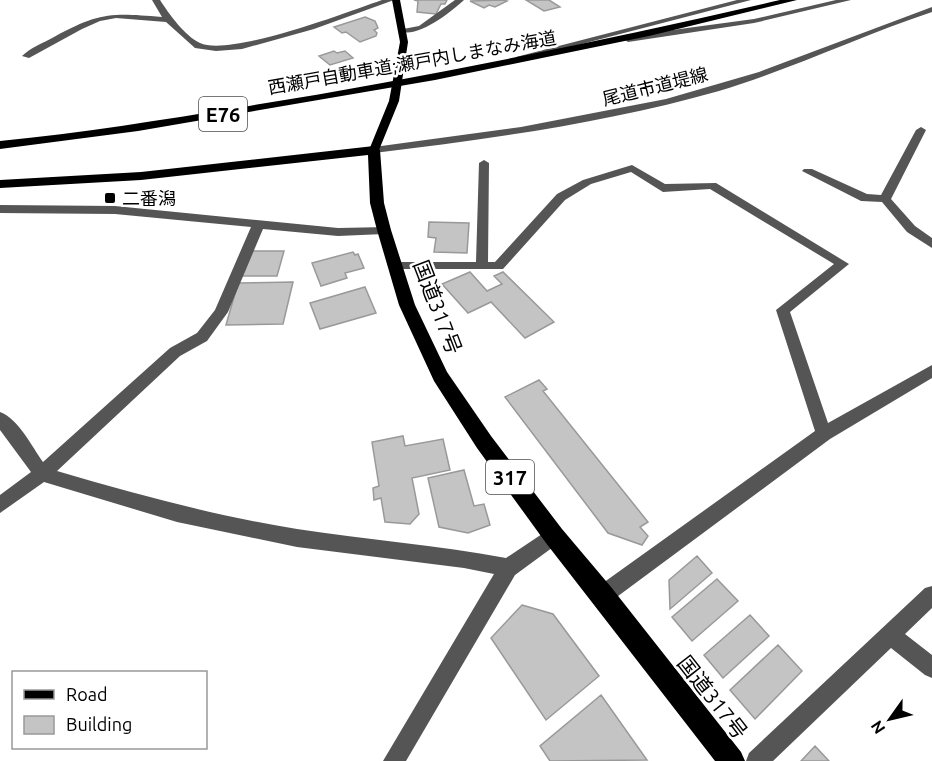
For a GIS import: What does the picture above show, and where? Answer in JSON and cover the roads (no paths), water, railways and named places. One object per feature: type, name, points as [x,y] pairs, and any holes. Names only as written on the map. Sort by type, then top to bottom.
[{"type":"highway","name":"西瀬戸自動車道;瀬戸内しまなみ海道","points":[[0,145],[45,141],[311,100],[444,76],[621,40],[792,0]]},
{"type":"highway","points":[[0,184],[54,183],[374,150]]},
{"type":"highway","name":"国道317号","points":[[374,150],[377,203],[384,230],[407,305],[440,376],[484,442],[554,536],[603,595],[732,761]]},
{"type":"main road","points":[[374,150],[394,101],[404,42],[396,0]]},
{"type":"street","points":[[156,0],[168,20],[198,46],[216,48],[242,46],[311,27],[390,0]]},
{"type":"street","points":[[402,30],[421,28],[460,0]]},
{"type":"street","points":[[444,76],[747,0]]},
{"type":"street","points":[[621,40],[754,21],[847,0]]},
{"type":"street","name":"尾道市道堤線","points":[[374,150],[467,139],[599,117],[717,88],[782,67],[932,9]]},
{"type":"street","points":[[26,56],[98,19],[116,16],[168,20]]},
{"type":"street","points":[[885,199],[921,130]]},
{"type":"street","points":[[482,266],[484,163]]},
{"type":"street","points":[[396,266],[498,266],[561,197],[587,182],[632,168],[663,188],[712,185],[843,264],[783,310],[824,434]]},
{"type":"street","points":[[808,171],[865,198],[885,199],[911,229],[932,244]]},
{"type":"street","points":[[0,209],[114,210],[338,232],[384,230]]},
{"type":"street","points":[[0,506],[42,474],[174,351],[202,337],[221,312],[259,223]]},
{"type":"street","points":[[603,595],[824,434],[932,371]]},
{"type":"street","points":[[0,419],[14,434],[42,474],[177,514],[297,538],[464,559],[508,568]]},
{"type":"street","points":[[394,761],[508,568],[554,536]]},
{"type":"street","points":[[758,761],[932,596]]},
{"type":"street","points":[[890,634],[932,668]]},
{"type":"place","name":"二番潟","points":[[110,198]]}]
